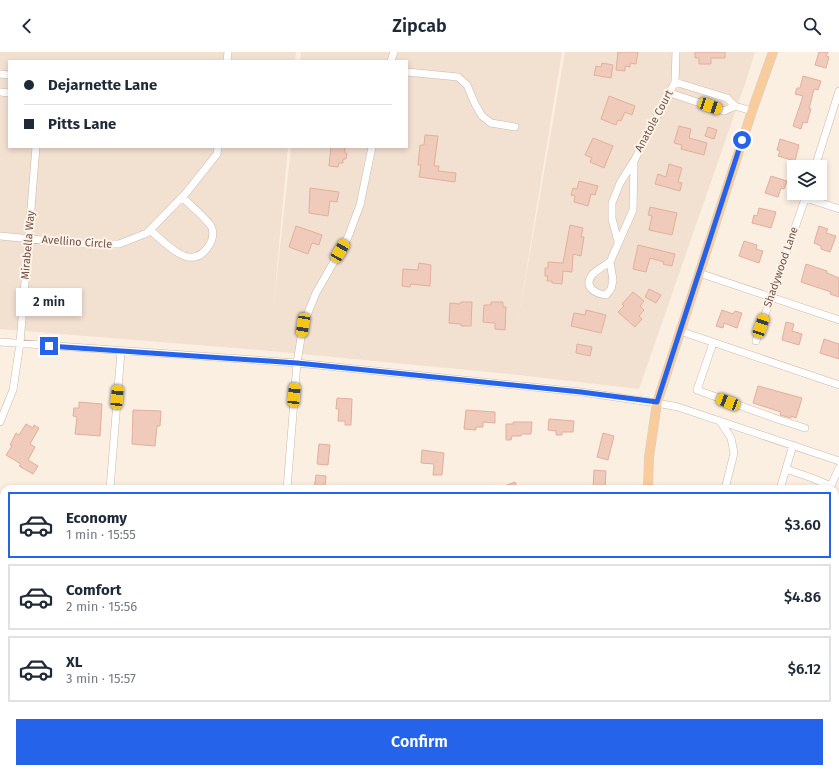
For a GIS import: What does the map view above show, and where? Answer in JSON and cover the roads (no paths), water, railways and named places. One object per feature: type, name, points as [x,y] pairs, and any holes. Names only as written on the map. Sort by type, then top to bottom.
[{"type":"main road","points":[[648,485],[649,457],[657,402],[752,111],[773,52]]},
{"type":"street","name":"Anatole Court","points":[[618,241],[612,219],[612,203],[620,183],[634,161],[675,82],[676,52]]},
{"type":"street","points":[[408,72],[458,77],[467,85],[482,116],[491,123],[515,127]]},
{"type":"street","name":"Anatole Court","points":[[675,82],[727,98],[735,106],[752,111]]},
{"type":"street","points":[[670,93],[724,111],[735,106]]},
{"type":"street","points":[[817,160],[839,94]]},
{"type":"street","name":"Mirabella Way","points":[[0,422],[13,390],[20,344],[36,148]]},
{"type":"street","name":"Avellino Circle","points":[[0,236],[83,244],[119,244],[147,233],[182,197],[217,154],[218,148]]},
{"type":"street","points":[[287,485],[297,363],[303,325],[316,293],[348,237],[360,205],[372,148]]},
{"type":"street","name":"Anatole Court","points":[[610,262],[591,276],[589,284],[592,290],[599,294],[606,295],[611,289],[613,280],[610,262],[633,210],[634,161]]},
{"type":"street","points":[[150,230],[180,255],[192,258],[202,253],[210,244],[213,236],[212,227],[182,197]]},
{"type":"street","name":"Shadywood Lane","points":[[756,341],[804,200]]},
{"type":"street","points":[[818,200],[839,209]]},
{"type":"street","points":[[699,273],[839,320]]},
{"type":"street","points":[[680,331],[839,385]]},
{"type":"street","points":[[0,342],[297,363],[581,392],[657,402],[678,407],[839,461]]},
{"type":"street","points":[[713,343],[697,390],[805,428]]},
{"type":"street","points":[[110,485],[121,351]]},
{"type":"street","points":[[720,421],[731,438],[734,453],[726,485]]},
{"type":"street","points":[[781,485],[793,445]]},
{"type":"street","points":[[830,485],[839,468]]},
{"type":"street","points":[[786,469],[824,485]]}]
